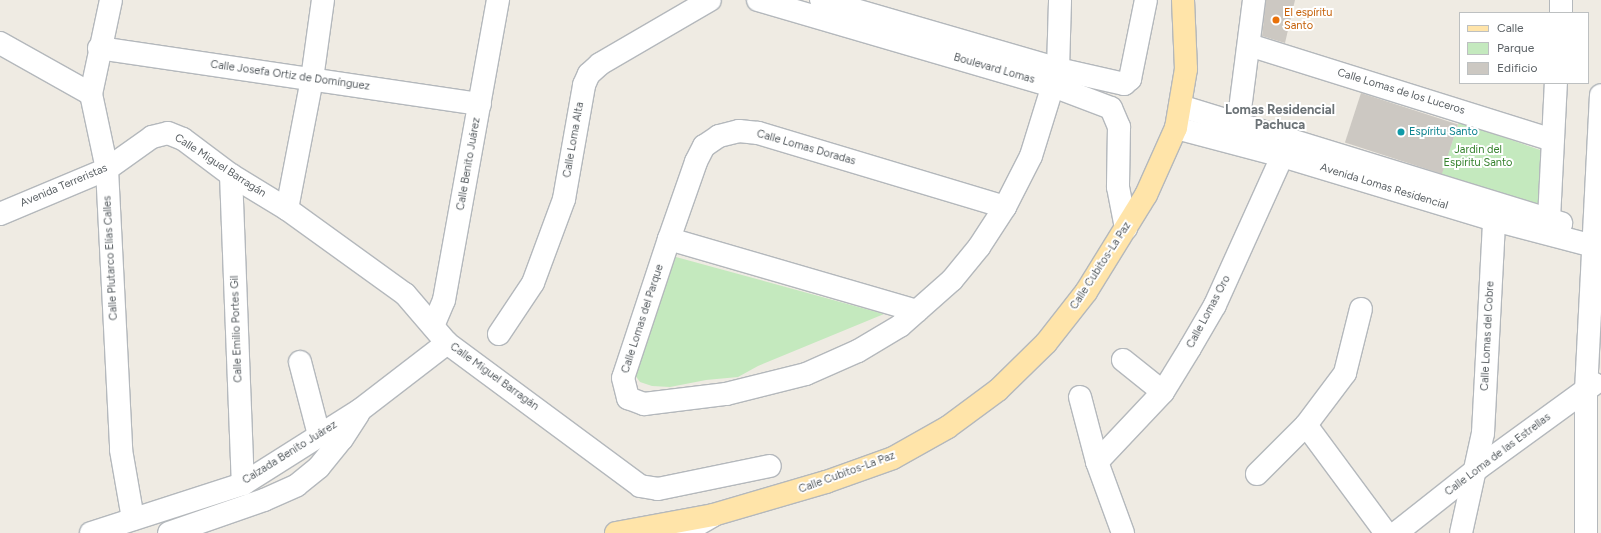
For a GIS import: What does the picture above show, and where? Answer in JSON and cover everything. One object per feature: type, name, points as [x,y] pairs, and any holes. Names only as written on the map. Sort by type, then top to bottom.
[{"type":"main road","name":"Calle Cubitos-La Paz","points":[[616,533],[713,515],[826,482],[893,458],[948,427],[998,390],[1046,343],[1086,292],[1146,195],[1176,128],[1186,70],[1183,0]]},
{"type":"street","name":"Calle Plutarco Elías Calles","points":[[111,0],[91,94],[107,169],[121,450],[133,519]]},
{"type":"street","points":[[287,209],[312,79],[323,0]]},
{"type":"street","name":"Calle Benito Juárez","points":[[433,326],[444,300],[498,0]]},
{"type":"street","name":"Calle Loma Alta","points":[[499,334],[533,283],[564,199],[584,84],[589,74],[600,64],[710,0]]},
{"type":"street","name":"Boulevard Lomas","points":[[758,0],[1055,78],[1124,84],[1130,79],[1146,0]]},
{"type":"street","name":"Boulevard Lomas","points":[[821,0],[1055,78],[1111,108],[1117,116],[1119,127],[1118,187],[1126,228]]},
{"type":"street","name":"Calle Lomas del Parque","points":[[669,239],[623,378],[628,398],[644,404],[726,394],[806,374],[858,351],[900,326],[952,280],[979,247],[1005,207],[1031,156],[1055,78],[1060,0]]},
{"type":"street","points":[[1238,125],[1254,0]]},
{"type":"street","points":[[1561,0],[1561,12]]},
{"type":"street","points":[[0,43],[91,94]]},
{"type":"street","name":"Calle Lomas de los Luceros","points":[[1249,45],[1553,140]]},
{"type":"street","name":"Calle Josefa Ortiz de Domínguez","points":[[100,48],[480,104]]},
{"type":"street","points":[[1549,220],[1556,84]]},
{"type":"street","points":[[1586,533],[1593,385],[1593,239],[1601,96]]},
{"type":"street","name":"Avenida Lomas Residencial","points":[[1180,106],[1238,125],[1285,149]]},
{"type":"street","name":"Avenida Lomas Residencial","points":[[1176,128],[1285,149],[1494,212],[1593,239]]},
{"type":"street","name":"Calle Lomas Doradas","points":[[669,239],[696,162],[704,146],[719,136],[738,131],[758,133],[1005,207]]},
{"type":"street","name":"Calle Miguel Barragán","points":[[168,133],[183,139],[231,175],[287,209],[405,294],[447,343],[640,486],[658,488],[770,466]]},
{"type":"street","name":"Avenida Terreristas","points":[[0,214],[107,169],[152,137],[168,133]]},
{"type":"street","name":"Calle Lomas Oro","points":[[1097,462],[1163,392],[1215,305],[1285,149]]},
{"type":"street","name":"Calle Emilio Portes Gil","points":[[231,175],[243,484]]},
{"type":"street","name":"Avenida Lomas Residencial","points":[[1494,212],[1549,220],[1593,239]]},
{"type":"street","name":"Calle Lomas del Cobre","points":[[1461,533],[1477,469],[1483,433],[1494,212]]},
{"type":"street","points":[[669,239],[917,311]]},
{"type":"street","points":[[1258,474],[1306,425],[1345,373],[1361,309]]},
{"type":"street","name":"Calzada Benito Juárez","points":[[90,533],[243,484],[360,410],[447,343]]},
{"type":"street","points":[[1123,360],[1163,392]]},
{"type":"street","points":[[300,362],[319,435]]},
{"type":"street","name":"Calle Loma de las Estrellas","points":[[1396,533],[1477,469],[1593,385]]},
{"type":"street","points":[[1080,397],[1097,462],[1123,533]]},
{"type":"street","points":[[169,533],[264,500],[297,485],[319,467],[342,439],[360,410]]},
{"type":"street","points":[[1306,425],[1386,533]]},
{"type":"street","points":[[683,533],[713,515]]},
{"type":"green space","name":"Jardin del Espiritu Santo","points":[[1459,122],[1549,153],[1545,206],[1441,175]]},
{"type":"green space","points":[[676,257],[884,314],[758,366],[738,377],[706,380],[670,387],[652,386],[640,382],[632,371]]},
{"type":"building","name":"El espíritu Santo","points":[[1266,0],[1295,0],[1285,43],[1262,36]]},
{"type":"building","name":"Espíritu Santo","points":[[1361,93],[1458,125],[1442,174],[1345,142]]},
{"type":"place","name":"El espíritu Santo","points":[[1276,20]]},
{"type":"place","name":"Espíritu Santo","points":[[1401,132]]},
{"type":"district","name":"Lomas Residencial Pachuca","points":[[1280,118]]}]
